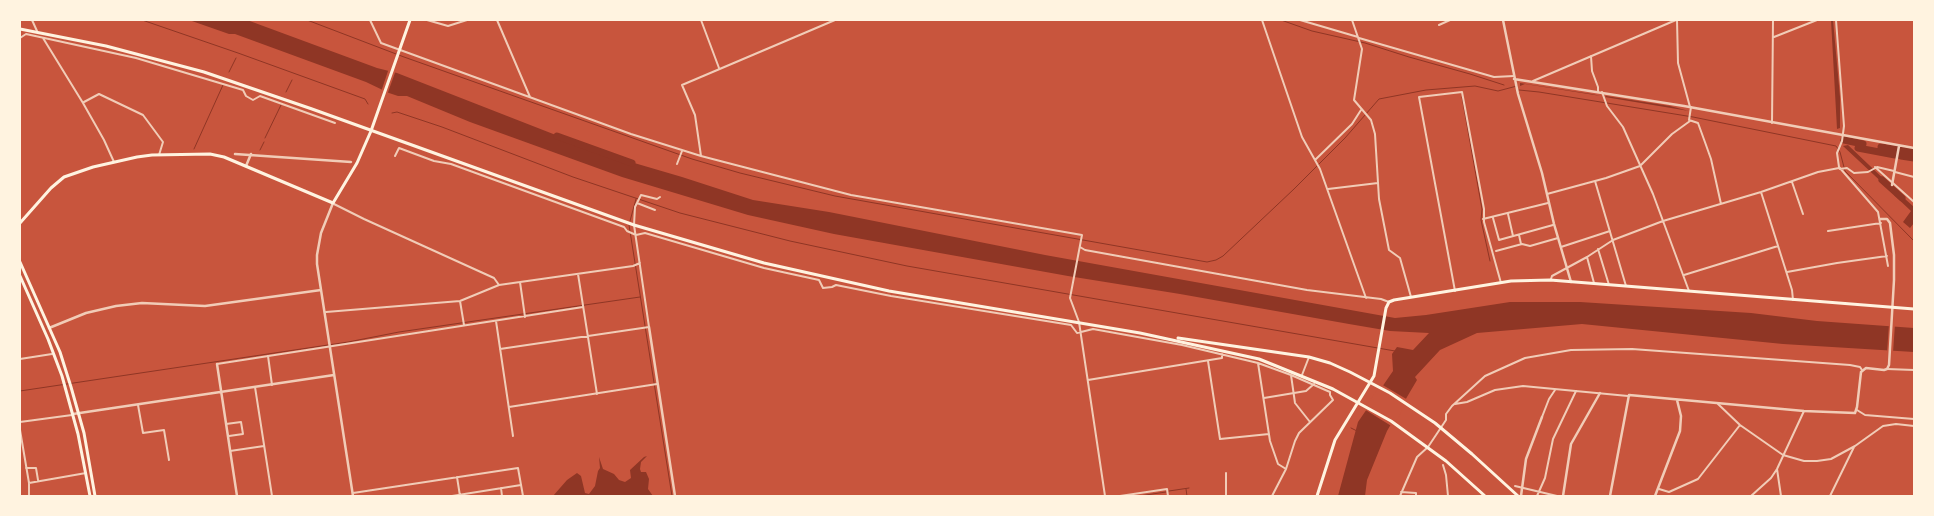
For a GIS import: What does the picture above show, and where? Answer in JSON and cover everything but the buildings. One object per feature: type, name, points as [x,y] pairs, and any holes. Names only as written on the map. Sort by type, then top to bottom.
[{"type":"main road","points":[[20,223],[60,179],[77,172],[114,162],[159,155],[217,155],[333,203],[357,162],[371,131],[410,20]]},
{"type":"main road","points":[[20,29],[106,46],[204,72],[634,225],[764,263],[855,284],[1140,332],[1309,357],[1330,363],[1390,393],[1441,427],[1519,496]]},
{"type":"main road","points":[[20,262],[64,364],[79,414],[95,496]]},
{"type":"main road","points":[[20,276],[54,354],[73,414],[90,496]]},
{"type":"main road","points":[[1317,496],[1332,446],[1357,402],[1372,383],[1378,360],[1386,308],[1389,302],[1521,280],[1550,280],[1914,309]]},
{"type":"main road","points":[[1140,332],[1259,359],[1333,389],[1422,442],[1485,496]]},
{"type":"street","points":[[32,20],[37,32]]},
{"type":"street","points":[[370,20],[379,41],[530,97],[701,156],[851,195],[1082,235],[1070,298],[1080,332],[1105,496]]},
{"type":"street","points":[[427,20],[448,26],[467,20]]},
{"type":"street","points":[[497,20],[530,97]]},
{"type":"street","points":[[701,20],[718,68]]},
{"type":"street","points":[[701,156],[695,115],[682,85],[718,68],[835,20]]},
{"type":"street","points":[[1262,20],[1302,137],[1320,168],[1366,298]]},
{"type":"street","points":[[1300,20],[1498,78],[1514,77],[1602,95],[1772,123],[1842,138],[1914,148]]},
{"type":"street","points":[[1352,20],[1361,46],[1361,59],[1354,97],[1362,111],[1371,120],[1376,139],[1379,199],[1390,250],[1400,258],[1411,297]]},
{"type":"street","points":[[1439,24],[1450,20]]},
{"type":"street","points":[[1503,20],[1517,92],[1542,173],[1548,202],[1571,282]]},
{"type":"street","points":[[1533,81],[1676,20],[1678,63],[1691,110],[1690,121],[1667,138],[1640,166],[1596,181],[1546,194]]},
{"type":"street","points":[[1772,123],[1773,20]]},
{"type":"street","points":[[1774,37],[1817,20]]},
{"type":"street","points":[[1836,20],[1844,126],[1838,150],[1840,168],[1873,205],[1880,219],[1888,266]]},
{"type":"street","points":[[20,38],[26,34],[136,58],[195,74],[243,90],[246,96],[253,100],[260,96],[335,124]]},
{"type":"street","points":[[43,38],[83,103],[114,162]]},
{"type":"street","points":[[1591,56],[1592,71],[1598,87],[1607,106],[1623,127],[1690,292]]},
{"type":"street","points":[[1455,291],[1419,97],[1462,92],[1484,209],[1483,219],[1501,283]]},
{"type":"street","points":[[83,103],[99,94],[143,115],[163,142],[159,155]]},
{"type":"street","points":[[1315,160],[1352,124],[1362,111]]},
{"type":"street","points":[[1690,121],[1698,123],[1712,159],[1721,204]]},
{"type":"street","points":[[1892,184],[1900,146]]},
{"type":"street","points":[[395,156],[398,148],[434,161],[451,164],[624,227],[627,231],[636,235],[645,233],[764,268],[819,280],[822,288],[836,285],[890,296],[1071,325],[1075,332],[1093,329],[1222,354],[1258,363],[1291,375],[1330,392],[1333,400],[1310,422],[1295,441],[1286,469],[1272,496]]},
{"type":"street","points":[[677,164],[682,150]]},
{"type":"street","points":[[235,154],[351,162]]},
{"type":"street","points":[[246,166],[251,154]]},
{"type":"street","points":[[1875,167],[1914,202]]},
{"type":"street","points":[[1550,280],[1552,276],[1567,269],[1613,240],[1662,221],[1761,192],[1818,172],[1848,168],[1854,173],[1868,172],[1875,167],[1914,177]]},
{"type":"street","points":[[1596,181],[1626,286]]},
{"type":"street","points":[[1792,182],[1804,214]]},
{"type":"street","points":[[1328,190],[1378,183]]},
{"type":"street","points":[[1761,192],[1787,272],[1792,290],[1792,300]]},
{"type":"street","points":[[660,197],[657,200],[641,195],[636,203],[634,225],[675,496]]},
{"type":"street","points":[[1483,219],[1548,202]]},
{"type":"street","points":[[499,285],[494,278],[333,203],[321,233],[317,255],[321,290],[353,495],[518,468],[523,496]]},
{"type":"street","points":[[636,203],[656,210]]},
{"type":"street","points":[[1508,214],[1513,236]]},
{"type":"street","points":[[1492,218],[1498,240],[1554,224]]},
{"type":"street","points":[[1880,219],[1887,219],[1890,223],[1894,255],[1893,307],[1887,369]]},
{"type":"street","points":[[1828,231],[1881,223]]},
{"type":"street","points":[[1560,247],[1610,231]]},
{"type":"street","points":[[1518,234],[1521,244]]},
{"type":"street","points":[[1496,251],[1521,244],[1530,246],[1558,238]]},
{"type":"street","points":[[1684,275],[1778,246]]},
{"type":"street","points":[[1080,247],[1085,250],[1307,290],[1389,302]]},
{"type":"street","points":[[1598,248],[1609,284]]},
{"type":"street","points":[[1787,272],[1887,256]]},
{"type":"street","points":[[1587,257],[1594,283]]},
{"type":"street","points":[[324,312],[460,301],[499,285],[633,266],[640,263]]},
{"type":"street","points":[[578,274],[597,394]]},
{"type":"street","points":[[520,281],[525,316]]},
{"type":"street","points":[[49,328],[86,313],[116,306],[142,303],[205,306],[321,290]]},
{"type":"street","points":[[460,301],[464,326]]},
{"type":"street","points":[[237,496],[216,364],[583,308]]},
{"type":"street","points":[[496,321],[513,436]]},
{"type":"street","points":[[500,349],[649,326]]},
{"type":"street","points":[[1400,496],[1418,457],[1428,447],[1446,420],[1446,414],[1454,404],[1477,382],[1502,367],[1532,356],[1571,350],[1612,349],[1850,365],[1860,367],[1862,370]]},
{"type":"street","points":[[20,359],[54,354]]},
{"type":"street","points":[[1088,380],[1208,361],[1222,358],[1222,354]]},
{"type":"street","points":[[268,356],[272,385]]},
{"type":"street","points":[[1300,380],[1309,357]]},
{"type":"street","points":[[1208,361],[1220,438],[1269,434]]},
{"type":"street","points":[[1258,363],[1269,434],[1278,464],[1286,469]]},
{"type":"street","points":[[1862,370],[1866,368],[1914,370]]},
{"type":"street","points":[[1454,404],[1467,402],[1495,390],[1514,386],[1549,387],[1555,390],[1853,414],[1857,410],[1862,370]]},
{"type":"street","points":[[20,422],[334,375]]},
{"type":"street","points":[[1291,375],[1295,404],[1310,422]]},
{"type":"street","points":[[509,407],[657,384]]},
{"type":"street","points":[[1264,399],[1306,391],[1314,384]]},
{"type":"street","points":[[255,388],[272,496]]},
{"type":"street","points":[[1519,496],[1526,460],[1549,399],[1555,390]]},
{"type":"street","points":[[1537,496],[1545,478],[1553,439],[1576,391]]},
{"type":"street","points":[[1563,496],[1571,444],[1600,393]]},
{"type":"street","points":[[1610,496],[1627,412],[1628,396]]},
{"type":"street","points":[[1655,496],[1680,431],[1681,416],[1677,400]]},
{"type":"street","points":[[1718,404],[1740,426],[1783,454],[1804,461],[1831,458],[1855,446],[1883,426],[1896,424],[1914,426]]},
{"type":"street","points":[[138,405],[143,433],[164,430],[169,460]]},
{"type":"street","points":[[1857,410],[1865,415],[1914,419]]},
{"type":"street","points":[[1751,496],[1771,478],[1777,469],[1804,411]]},
{"type":"street","points":[[226,424],[241,422],[243,434],[228,436]]},
{"type":"street","points":[[1658,488],[1669,492],[1698,478],[1740,426]]},
{"type":"street","points":[[20,430],[29,483],[29,496]]},
{"type":"street","points":[[230,451],[264,446]]},
{"type":"street","points":[[1830,496],[1855,446]]},
{"type":"street","points":[[1443,465],[1448,496]]},
{"type":"street","points":[[26,468],[36,468],[38,481]]},
{"type":"street","points":[[1777,469],[1781,496]]},
{"type":"street","points":[[29,483],[86,473]]},
{"type":"street","points":[[1226,473],[1226,496]]},
{"type":"street","points":[[457,477],[460,495]]},
{"type":"street","points":[[452,496],[521,485]]},
{"type":"street","points":[[1515,486],[1556,496]]},
{"type":"street","points":[[501,488],[502,496]]},
{"type":"street","points":[[1120,496],[1166,489],[1168,496]]},
{"type":"street","points":[[375,490],[376,496]]},
{"type":"street","points":[[481,491],[481,496]]},
{"type":"street","points":[[1401,492],[1416,493],[1416,496]]},
{"type":"shaded area","points":[[189,20],[247,20],[377,68],[397,73],[607,155],[753,200],[829,212],[1045,255],[1395,318],[1510,302],[1580,302],[1751,313],[1817,321],[1914,328],[1914,352],[1783,344],[1582,324],[1477,333],[1440,350],[1415,377],[1417,380],[1387,431],[1367,480],[1365,496],[1338,496],[1358,422],[1393,371],[1392,354],[1397,347],[1413,350],[1429,333],[1390,331],[1068,276],[834,234],[748,215],[622,177],[470,122],[407,96],[389,93],[366,82],[235,34],[229,34]]},
{"type":"shaded area","points":[[1831,20],[1833,20],[1840,97],[1840,128],[1837,129]]},
{"type":"shaded area","points":[[1520,83],[1601,96],[1525,84],[1520,86]]},
{"type":"shaded area","points":[[1605,97],[1670,106],[1689,111]]},
{"type":"shaded area","points":[[1848,145],[1889,184],[1889,189],[1843,146]]},
{"type":"shaded area","points":[[1895,190],[1914,207],[1914,223],[1910,228],[1903,222],[1911,211],[1894,195]]},
{"type":"shaded area","points":[[647,456],[641,462],[640,469],[641,472],[646,472],[649,479],[648,489],[653,496],[553,496],[567,480],[577,473],[581,476],[585,493],[589,494],[595,486],[600,468],[599,457],[603,469],[625,482],[631,478],[630,470]]},
{"type":"pier","points":[[389,68],[396,70],[387,95],[381,92]]},
{"type":"pier","points":[[1889,324],[1895,324],[1893,353],[1887,353]]},
{"type":"pier","points":[[1381,384],[1408,400],[1393,427],[1364,409]]},
{"type":"waterway","points":[[142,20],[365,99],[368,104]]},
{"type":"waterway","points":[[307,20],[404,57],[692,159],[740,173],[835,196],[1207,262],[1223,256],[1294,189],[1345,138],[1379,99],[1426,90],[1475,86],[1498,91],[1517,86]]},
{"type":"waterway","points":[[1281,20],[1312,31],[1365,43],[1504,85]]},
{"type":"waterway","points":[[229,72],[236,58]]},
{"type":"waterway","points":[[286,92],[292,80]]},
{"type":"waterway","points":[[194,149],[223,85]]},
{"type":"waterway","points":[[1519,90],[1693,117],[1836,146],[1840,152],[1845,171],[1914,241]]},
{"type":"waterway","points":[[1462,97],[1482,209],[1481,220],[1490,261]]},
{"type":"waterway","points":[[265,138],[281,105]]},
{"type":"waterway","points":[[392,113],[397,112],[442,127],[573,177],[680,213],[790,241],[907,266],[1395,351]]},
{"type":"waterway","points":[[557,136],[632,163]]},
{"type":"waterway","points":[[1844,140],[1863,144]]},
{"type":"waterway","points":[[260,150],[264,142]]},
{"type":"waterway","points":[[1881,147],[1914,152]]},
{"type":"waterway","points":[[1858,148],[1895,155]]},
{"type":"waterway","points":[[1901,156],[1914,158]]},
{"type":"waterway","points":[[1882,180],[1902,198]]},
{"type":"waterway","points":[[630,221],[636,199]]},
{"type":"waterway","points":[[629,225],[672,496]]},
{"type":"waterway","points":[[20,391],[348,342],[399,332],[640,297]]},
{"type":"waterway","points":[[1351,428],[1357,431]]},
{"type":"waterway","points":[[1169,491],[1189,488]]},
{"type":"waterway","points":[[1186,489],[1187,496]]},
{"type":"waterway","points":[[1139,496],[1166,492]]}]
